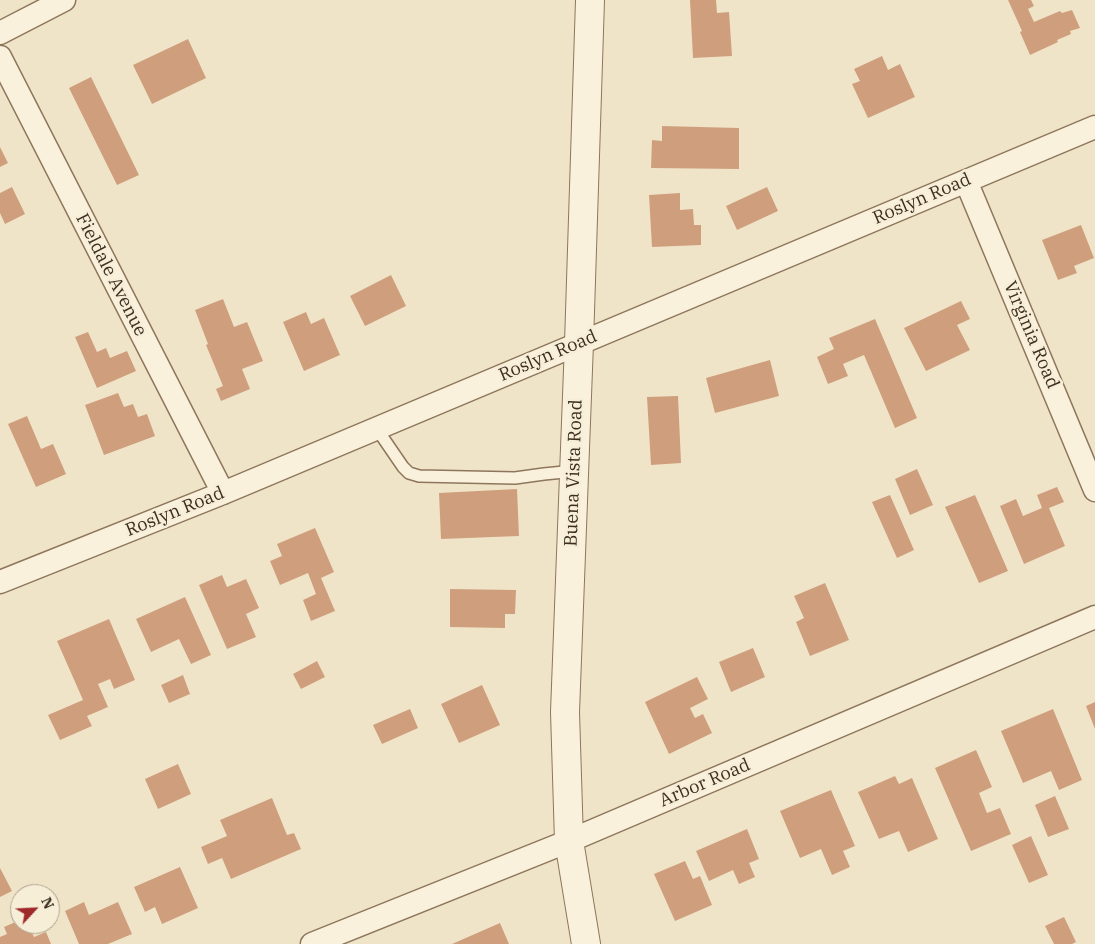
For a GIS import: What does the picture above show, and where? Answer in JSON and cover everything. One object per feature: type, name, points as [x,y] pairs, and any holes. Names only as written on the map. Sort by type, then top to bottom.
[{"type":"street","points":[[0,33],[64,0]]},
{"type":"street","name":"Buena Vista Road","points":[[586,944],[568,841],[565,712],[590,0]]},
{"type":"street","name":"Fieldale Avenue","points":[[0,57],[223,493]]},
{"type":"street","name":"Roslyn Road","points":[[0,582],[223,493],[1095,127]]},
{"type":"street","name":"Virginia Road","points":[[966,181],[1095,490]]},
{"type":"street","name":"Arbor Road","points":[[312,944],[568,841],[1095,617]]},
{"type":"lane","points":[[377,429],[403,467],[419,476],[515,478],[574,471]]},
{"type":"building","points":[[690,0],[716,0],[717,13],[729,12],[732,56],[693,58]]},
{"type":"building","points":[[1008,0],[1031,0],[1034,6],[1028,9],[1034,22],[1060,11],[1062,13],[1072,10],[1080,28],[1070,31],[1071,34],[1057,40],[1058,42],[1030,55]]},
{"type":"building","points":[[188,39],[206,78],[152,104],[133,65]]},
{"type":"building","points":[[882,56],[888,70],[900,64],[915,97],[868,118],[852,84],[860,81],[854,69]]},
{"type":"building","points":[[91,77],[139,175],[117,185],[69,88]]},
{"type":"building","points":[[662,126],[739,128],[739,169],[651,168],[652,140],[662,141]]},
{"type":"building","points":[[0,147],[8,163],[0,167]]},
{"type":"building","points":[[12,187],[25,214],[5,224],[0,213],[0,193]]},
{"type":"building","points":[[767,187],[778,211],[737,230],[726,206]]},
{"type":"building","points":[[680,193],[680,210],[693,209],[694,225],[701,225],[701,245],[652,247],[649,195]]},
{"type":"building","points":[[1081,225],[1094,258],[1074,266],[1077,273],[1058,280],[1042,240]]},
{"type":"building","points":[[391,275],[406,306],[365,326],[350,296]]},
{"type":"building","points":[[223,299],[234,327],[247,322],[263,361],[242,369],[250,389],[221,401],[216,389],[223,386],[206,345],[208,344],[195,310]]},
{"type":"building","points":[[961,301],[970,319],[957,325],[970,350],[926,371],[904,328]]},
{"type":"building","points":[[306,312],[311,324],[324,318],[340,355],[304,371],[283,322]]},
{"type":"building","points":[[875,319],[917,418],[895,428],[864,355],[843,364],[848,376],[828,384],[817,357],[834,349],[829,338]]},
{"type":"building","points":[[88,332],[97,352],[106,348],[110,358],[127,351],[136,371],[97,388],[75,337]]},
{"type":"building","points":[[770,360],[779,396],[715,413],[706,378]]},
{"type":"building","points":[[118,393],[124,407],[133,404],[138,417],[147,414],[155,436],[104,455],[85,405]]},
{"type":"building","points":[[678,396],[681,463],[651,465],[647,397]]},
{"type":"building","points":[[27,416],[41,449],[53,444],[66,474],[36,487],[8,424]]},
{"type":"building","points":[[917,469],[933,505],[910,515],[895,479]]},
{"type":"building","points":[[1057,487],[1064,502],[1049,508],[1065,546],[1024,564],[1000,506],[1016,499],[1023,516],[1042,508],[1037,495]]},
{"type":"building","points":[[517,489],[519,536],[441,539],[439,493]]},
{"type":"building","points":[[890,495],[914,550],[897,558],[872,502]]},
{"type":"building","points":[[975,495],[1008,571],[979,583],[945,507]]},
{"type":"building","points":[[315,528],[334,572],[321,578],[335,611],[311,621],[303,600],[316,594],[308,573],[280,585],[270,561],[282,556],[277,544]]},
{"type":"building","points":[[222,575],[227,587],[246,579],[259,608],[246,614],[256,637],[227,649],[199,585]]},
{"type":"building","points":[[825,583],[849,640],[810,656],[796,622],[804,618],[794,596]]},
{"type":"building","points":[[450,589],[516,590],[515,614],[505,614],[505,628],[450,627]]},
{"type":"building","points":[[185,597],[211,655],[191,664],[179,639],[151,652],[136,619]]},
{"type":"building","points":[[109,619],[135,680],[114,689],[110,679],[98,684],[108,707],[87,716],[92,726],[60,740],[48,715],[83,700],[57,641]]},
{"type":"building","points":[[753,648],[765,677],[731,692],[719,662]]},
{"type":"building","points":[[317,661],[325,677],[301,689],[293,674]]},
{"type":"building","points":[[183,675],[190,694],[169,703],[161,685]]},
{"type":"building","points":[[697,677],[708,699],[690,708],[695,718],[703,714],[712,733],[669,754],[645,702]]},
{"type":"building","points":[[482,685],[500,725],[459,743],[441,704]]},
{"type":"building","points":[[1095,702],[1095,729],[1086,706]]},
{"type":"building","points":[[410,709],[418,728],[382,744],[373,725]]},
{"type":"building","points":[[1053,709],[1082,780],[1059,790],[1051,771],[1023,783],[1001,731]]},
{"type":"building","points":[[976,750],[992,787],[979,793],[987,813],[1000,808],[1011,834],[971,851],[935,768]]},
{"type":"building","points":[[178,764],[191,794],[158,809],[145,779]]},
{"type":"building","points":[[895,776],[899,784],[912,778],[938,839],[908,852],[899,831],[879,839],[858,792]]},
{"type":"building","points":[[831,790],[855,846],[843,851],[850,867],[832,875],[821,849],[800,858],[780,811]]},
{"type":"building","points":[[1055,796],[1069,829],[1048,837],[1035,805]]},
{"type":"building","points":[[272,798],[287,835],[294,833],[301,849],[231,879],[222,858],[208,864],[201,847],[227,836],[220,820]]},
{"type":"building","points":[[747,829],[759,859],[749,863],[755,877],[739,884],[733,870],[709,881],[696,851]]},
{"type":"building","points":[[1031,836],[1048,875],[1029,883],[1012,845]]},
{"type":"building","points":[[685,861],[693,879],[700,876],[712,905],[675,921],[654,874]]},
{"type":"building","points":[[180,867],[198,908],[162,924],[155,907],[145,912],[134,887]]},
{"type":"building","points":[[0,868],[10,887],[10,892],[0,897]]},
{"type":"building","points":[[84,902],[89,915],[118,902],[132,934],[108,944],[79,944],[65,911]]},
{"type":"building","points":[[1064,917],[1076,942],[1072,944],[1054,944],[1045,926]]},
{"type":"building","points":[[500,923],[509,944],[452,944]]},
{"type":"building","points":[[10,924],[10,934],[33,934],[34,937],[47,934],[51,944],[0,944],[0,937],[7,934],[4,927]]}]
